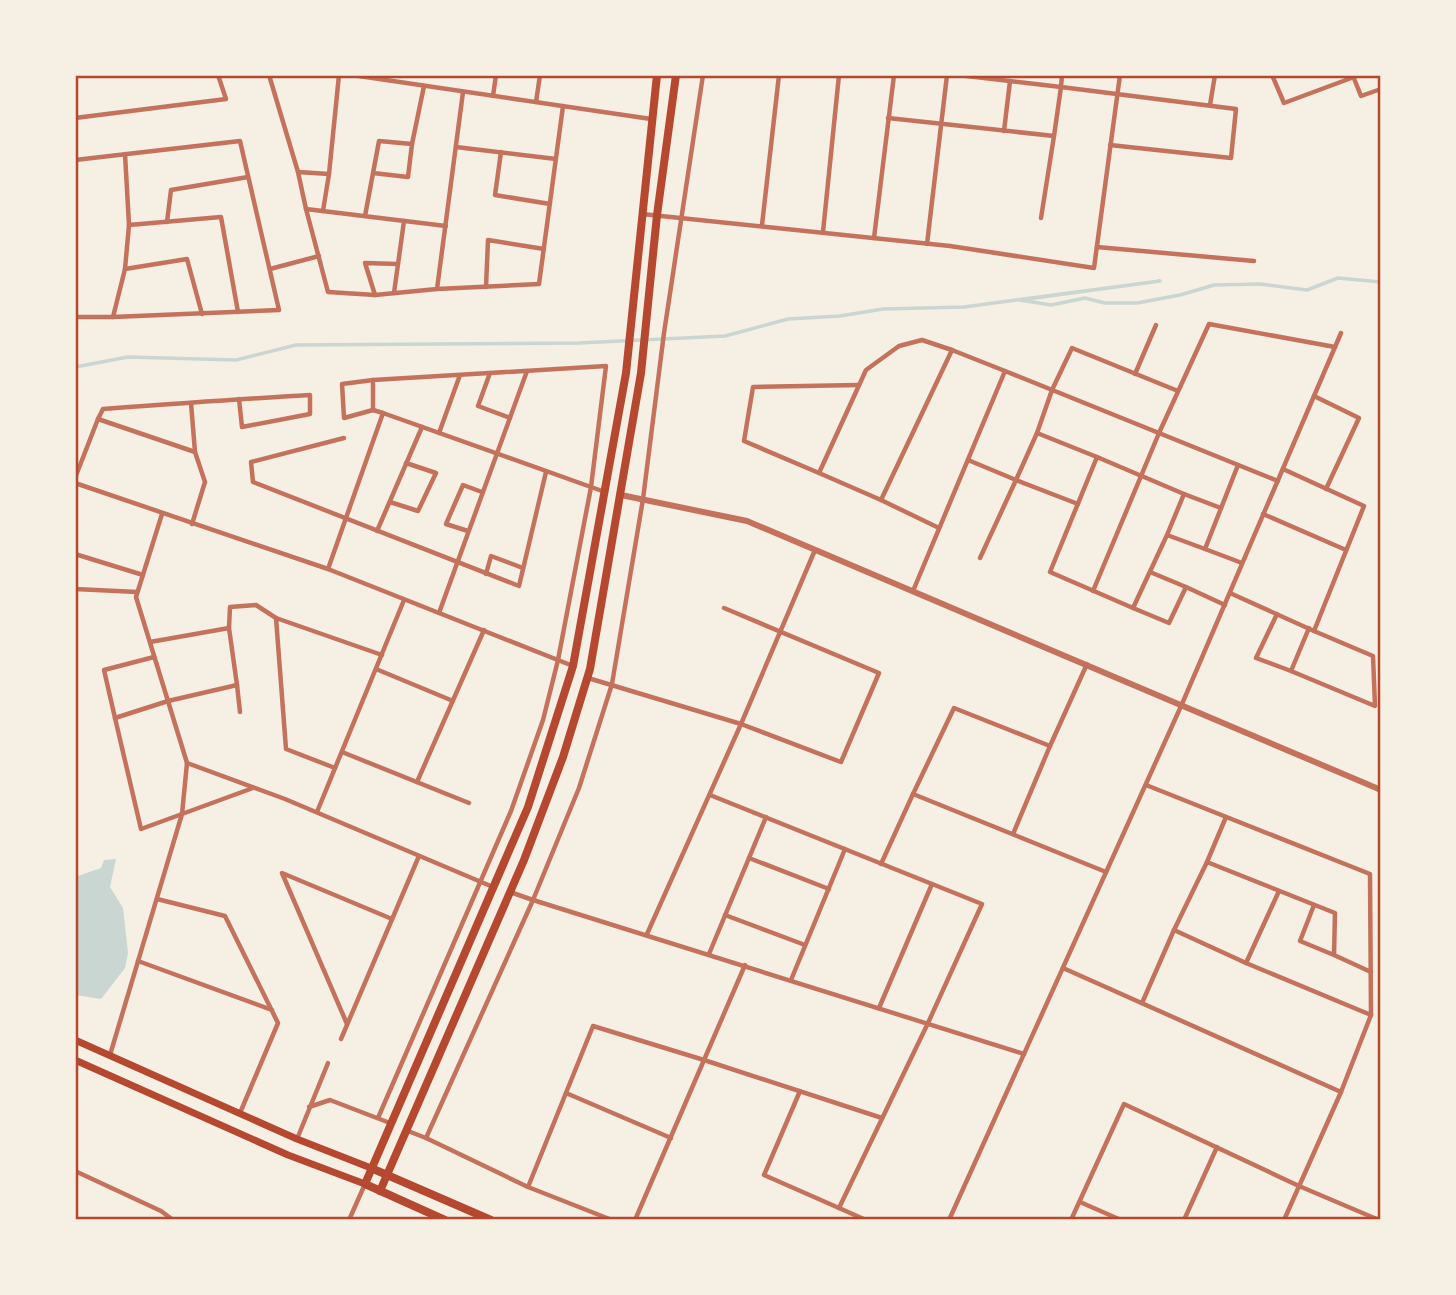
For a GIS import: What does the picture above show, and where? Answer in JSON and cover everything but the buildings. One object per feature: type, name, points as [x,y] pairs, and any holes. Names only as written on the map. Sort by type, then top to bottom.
[{"type":"highway","points":[[445,1220],[428,1216],[365,1184],[528,807],[573,666],[626,373],[656,86],[654,75]]},
{"type":"highway","points":[[380,1191],[546,804],[587,678],[641,373],[657,215],[676,75]]},
{"type":"highway","points":[[605,492],[621,495]]},
{"type":"highway","points":[[390,1123],[408,1131]]},
{"type":"highway","points":[[372,1168],[491,1220]]},
{"type":"main road","points":[[75,1040],[297,1139],[372,1168]]},
{"type":"main road","points":[[75,1060],[288,1155],[365,1184]]},
{"type":"street","points":[[75,118],[226,99],[218,75]]},
{"type":"street","points":[[269,75],[298,172],[328,292],[375,295],[539,284],[563,106]]},
{"type":"street","points":[[323,211],[339,75]]},
{"type":"street","points":[[352,75],[651,119]]},
{"type":"street","points":[[400,82],[401,75]]},
{"type":"street","points":[[493,96],[496,75]]},
{"type":"street","points":[[536,102],[540,75]]},
{"type":"street","points":[[426,1138],[533,900],[579,788],[612,684],[643,499],[662,344],[703,75]]},
{"type":"street","points":[[762,225],[779,75]]},
{"type":"street","points":[[822,232],[839,75]]},
{"type":"street","points":[[874,238],[894,75]]},
{"type":"street","points":[[926,244],[947,75]]},
{"type":"street","points":[[958,75],[1236,108],[1231,158],[1110,145]]},
{"type":"street","points":[[1041,218],[1062,75]]},
{"type":"street","points":[[641,214],[926,244],[1094,268],[1120,75]]},
{"type":"street","points":[[1210,105],[1214,75]]},
{"type":"street","points":[[1272,75],[1284,103],[1353,76],[1361,96],[1381,89]]},
{"type":"street","points":[[1004,131],[1006,79]]},
{"type":"street","points":[[373,173],[408,177],[424,86]]},
{"type":"street","points":[[437,289],[463,92]]},
{"type":"street","points":[[888,118],[1054,136]]},
{"type":"street","points":[[75,160],[240,141],[279,310],[75,317]]},
{"type":"street","points":[[365,216],[379,141],[412,144]]},
{"type":"street","points":[[456,147],[556,159]]},
{"type":"street","points":[[501,152],[495,195],[550,204]]},
{"type":"street","points":[[113,317],[124,269],[129,225],[125,154]]},
{"type":"street","points":[[298,172],[328,174]]},
{"type":"street","points":[[167,222],[171,190],[248,177]]},
{"type":"street","points":[[306,209],[446,226]]},
{"type":"street","points":[[129,225],[221,217],[239,312]]},
{"type":"street","points":[[394,293],[404,221]]},
{"type":"street","points":[[486,287],[488,240],[544,249]]},
{"type":"street","points":[[1097,247],[1254,261]]},
{"type":"street","points":[[270,269],[318,256]]},
{"type":"street","points":[[124,269],[187,259],[202,314]]},
{"type":"street","points":[[375,295],[365,263],[398,264]]},
{"type":"street","points":[[1093,591],[1159,433],[1209,324],[1335,347]]},
{"type":"street","points":[[1135,374],[1156,325]]},
{"type":"street","points":[[949,1220],[1182,704],[1341,333]]},
{"type":"street","points":[[819,473],[866,370],[899,346],[922,340],[1278,481]]},
{"type":"street","points":[[980,558],[1072,348],[1178,391]]},
{"type":"street","points":[[881,500],[952,350]]},
{"type":"street","points":[[379,1118],[511,811],[542,720],[558,660],[590,488],[606,366],[342,384],[344,418],[373,410],[590,488],[605,492]]},
{"type":"street","points":[[439,613],[527,371]]},
{"type":"street","points":[[913,591],[1005,371]]},
{"type":"street","points":[[490,373],[478,406],[510,418]]},
{"type":"street","points":[[439,433],[460,375]]},
{"type":"street","points":[[373,380],[373,410]]},
{"type":"street","points":[[859,385],[753,387],[744,441],[939,528]]},
{"type":"street","points":[[239,399],[242,427],[310,414],[310,394],[239,399],[191,403],[103,409],[75,480],[162,514],[328,569],[573,666]]},
{"type":"street","points":[[1314,396],[1359,418],[1326,489]]},
{"type":"street","points":[[191,403],[195,452],[205,482],[192,524]]},
{"type":"street","points":[[328,569],[383,413]]},
{"type":"street","points":[[98,419],[195,452]]},
{"type":"street","points":[[377,531],[422,427]]},
{"type":"street","points":[[1037,433],[1221,508]]},
{"type":"street","points":[[344,438],[251,462],[253,482],[519,586],[546,471]]},
{"type":"street","points":[[1097,457],[1050,572],[1169,623],[1186,587]]},
{"type":"street","points":[[968,460],[1078,504]]},
{"type":"street","points":[[390,502],[418,512],[436,473],[406,463]]},
{"type":"street","points":[[1205,549],[1238,465]]},
{"type":"street","points":[[1283,469],[1364,506],[1291,671]]},
{"type":"street","points":[[468,531],[446,523],[463,485],[483,492]]},
{"type":"street","points":[[1133,608],[1184,494]]},
{"type":"street","points":[[621,495],[747,521],[1381,790]]},
{"type":"street","points":[[110,1056],[182,814],[187,763],[136,597],[162,514]]},
{"type":"street","points":[[1263,514],[1346,550]]},
{"type":"street","points":[[1167,535],[1242,563]]},
{"type":"street","points":[[647,934],[816,550]]},
{"type":"street","points":[[75,554],[143,575]]},
{"type":"street","points":[[486,573],[491,556],[523,568]]},
{"type":"street","points":[[1150,572],[1225,605]]},
{"type":"street","points":[[75,589],[137,592]]},
{"type":"street","points":[[1230,593],[1373,656],[1375,706],[1256,658],[1277,614]]},
{"type":"street","points":[[317,812],[404,600]]},
{"type":"street","points":[[240,712],[229,628],[230,607],[256,605],[276,618],[382,655]]},
{"type":"street","points":[[587,678],[741,724],[841,762],[879,673],[724,608]]},
{"type":"street","points":[[276,618],[286,749],[335,768]]},
{"type":"street","points":[[150,642],[229,628]]},
{"type":"street","points":[[417,782],[484,630]]},
{"type":"street","points":[[154,657],[104,670],[141,829],[254,788]]},
{"type":"street","points":[[1013,834],[1087,664]]},
{"type":"street","points":[[376,669],[453,701]]},
{"type":"street","points":[[115,718],[168,701],[237,685]]},
{"type":"street","points":[[881,864],[954,708],[1051,746]]},
{"type":"street","points":[[342,752],[468,803]]},
{"type":"street","points":[[187,763],[317,812],[495,888]]},
{"type":"street","points":[[1146,785],[1370,874],[1371,1015],[1341,1092],[1284,1220]]},
{"type":"street","points":[[913,794],[1106,872]]},
{"type":"street","points":[[710,795],[982,904],[839,1208]]},
{"type":"street","points":[[709,954],[766,817]]},
{"type":"street","points":[[1142,1003],[1226,817]]},
{"type":"street","points":[[791,980],[845,849]]},
{"type":"street","points":[[341,1039],[419,856]]},
{"type":"street","points":[[749,858],[829,889]]},
{"type":"street","points":[[1207,862],[1335,913],[1334,955]]},
{"type":"street","points":[[347,1024],[282,873],[392,919]]},
{"type":"street","points":[[879,1008],[932,884]]},
{"type":"street","points":[[1246,963],[1279,891]]},
{"type":"street","points":[[510,892],[1024,1054]]},
{"type":"street","points":[[157,899],[225,916],[278,1023],[240,1113]]},
{"type":"street","points":[[1314,905],[1300,940],[1371,972]]},
{"type":"street","points":[[725,915],[805,945]]},
{"type":"street","points":[[1174,930],[1371,1015]]},
{"type":"street","points":[[138,961],[272,1010]]},
{"type":"street","points":[[635,1220],[745,965]]},
{"type":"street","points":[[1063,968],[1341,1092]]},
{"type":"street","points":[[528,1187],[593,1026],[883,1118]]},
{"type":"street","points":[[297,1139],[328,1063]]},
{"type":"street","points":[[800,1091],[764,1175],[866,1220]]},
{"type":"street","points":[[566,1093],[670,1138]]},
{"type":"street","points":[[309,1107],[330,1100],[390,1123]]},
{"type":"street","points":[[1071,1220],[1124,1104],[1299,1186],[1379,1220]]},
{"type":"street","points":[[408,1131],[528,1187],[612,1220]]},
{"type":"street","points":[[1184,1220],[1217,1147]]},
{"type":"street","points":[[75,1171],[150,1206],[173,1220]]},
{"type":"street","points":[[349,1220],[365,1184]]},
{"type":"street","points":[[1080,1202],[1121,1220]]},
{"type":"shaded area","points":[[116,859],[110,887],[123,908],[128,953],[125,968],[101,999],[75,995],[75,877],[101,868],[104,860]]},
{"type":"waterway","points":[[75,367],[128,357],[236,360],[296,345],[579,343],[725,336],[788,319],[840,316],[883,309],[964,307],[1160,281],[1020,300],[1051,305],[1085,298],[1105,303],[1137,303],[1214,285],[1260,284],[1307,290],[1338,278],[1381,282]]}]
